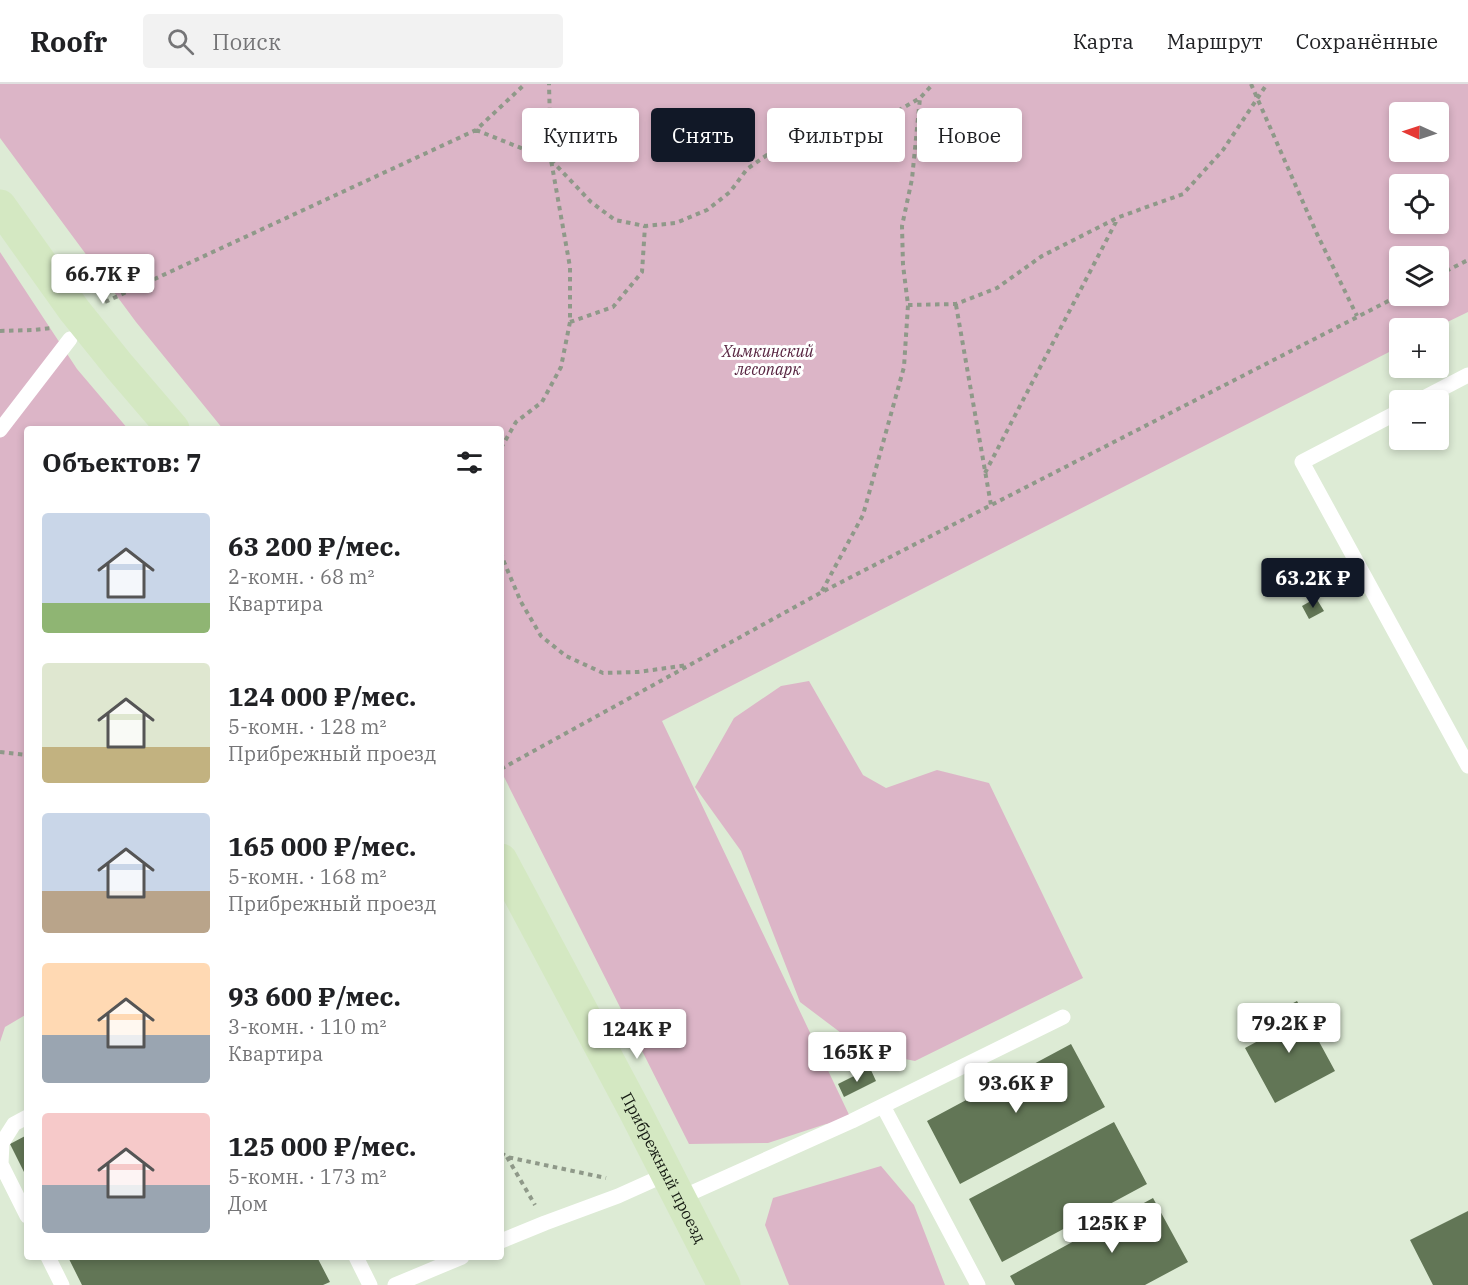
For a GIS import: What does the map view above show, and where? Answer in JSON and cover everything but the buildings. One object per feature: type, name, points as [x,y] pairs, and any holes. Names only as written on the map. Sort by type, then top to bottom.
[{"type":"street","points":[[0,206],[74,310],[170,426]]},
{"type":"street","name":"Прибрежный проезд","points":[[504,866],[635,1110],[663,1185],[724,1285]]},
{"type":"lane","points":[[0,430],[65,333]]},
{"type":"lane","points":[[1439,390],[1468,375]]},
{"type":"lane","points":[[1389,417],[1302,462],[1468,766]]},
{"type":"lane","points":[[504,1240],[618,1196],[663,1185],[852,1121],[1063,1017]]},
{"type":"lane","points":[[883,1106],[978,1285]]},
{"type":"lane","points":[[24,1119],[14,1124],[2,1143],[1,1164],[24,1210]]},
{"type":"lane","points":[[50,1260],[62,1285]]},
{"type":"lane","points":[[358,1260],[370,1285]]},
{"type":"lane","points":[[394,1285],[455,1260]]},
{"type":"path","points":[[101,304],[476,130],[525,84]]},
{"type":"path","points":[[549,84],[550,108]]},
{"type":"path","points":[[553,162],[591,202],[615,220],[645,226],[676,223],[707,210],[730,192],[747,169],[767,155],[838,141],[879,122],[920,98],[933,84]]},
{"type":"path","points":[[1251,84],[1317,234],[1357,316]]},
{"type":"path","points":[[908,305],[956,304],[996,288],[1042,256],[1119,217],[1183,194],[1223,150],[1267,84]]},
{"type":"path","points":[[822,592],[863,515],[904,367],[908,305],[903,265],[902,226],[912,179],[920,98]]},
{"type":"path","points":[[476,130],[522,148]]},
{"type":"path","points":[[504,443],[516,422],[542,402],[561,367],[570,322],[570,267],[551,162]]},
{"type":"path","points":[[985,473],[1119,217]]},
{"type":"path","points":[[570,322],[613,307],[642,272],[645,226]]},
{"type":"path","points":[[1449,270],[1468,260]]},
{"type":"path","points":[[504,767],[822,592],[1389,300]]},
{"type":"path","points":[[956,304],[991,505]]},
{"type":"path","points":[[0,331],[33,330],[65,333]]},
{"type":"path","points":[[504,562],[521,602],[541,636],[566,656],[603,673],[638,672],[690,664]]},
{"type":"path","points":[[0,752],[24,755]]},
{"type":"path","points":[[504,1156],[663,1185]]},
{"type":"path","points":[[507,1157],[545,1223]]},
{"type":"green space","name":"Химкинский лесопарк","points":[[0,84],[1468,84],[1468,312],[1449,321],[1449,318],[1389,318],[1389,352],[662,721],[852,1121],[826,1124],[768,1143],[689,1144],[504,777],[504,426],[221,426],[136,322],[0,138]]},
{"type":"green space","points":[[0,252],[77,369],[125,426],[24,426],[24,1016],[5,1027],[0,1042]]},
{"type":"green space","points":[[809,681],[863,775],[886,788],[937,770],[989,783],[1083,978],[915,1061],[865,1051],[800,1002],[741,851],[695,787],[734,718],[781,686]]},
{"type":"green space","points":[[881,1166],[914,1205],[945,1285],[789,1285],[765,1225],[773,1198]]}]
